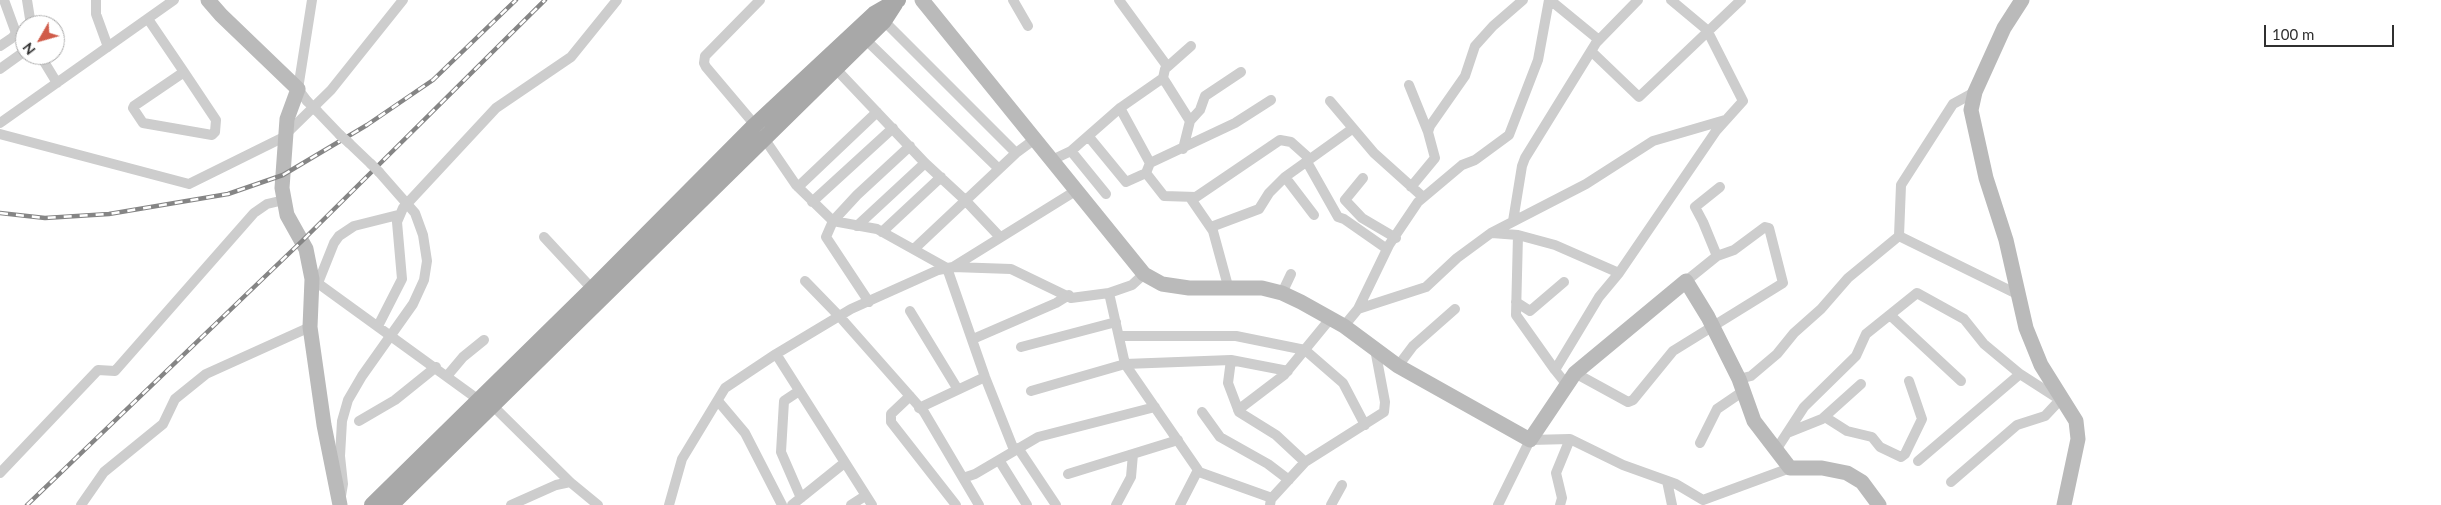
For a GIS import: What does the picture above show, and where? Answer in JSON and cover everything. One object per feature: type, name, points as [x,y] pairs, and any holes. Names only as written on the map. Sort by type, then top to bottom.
[{"type":"main road","points":[[208,0],[303,95],[287,119],[282,188],[287,215],[306,249],[315,281],[310,327],[324,425],[340,503]]},
{"type":"main road","points":[[760,131],[835,68],[884,21],[898,0]]},
{"type":"main road","points":[[391,505],[487,405],[874,14],[898,0]]},
{"type":"main road","points":[[922,0],[1144,274],[1162,284],[1189,288],[1228,286],[1262,288],[1282,293],[1344,326],[1398,366],[1530,440],[1571,379],[1686,281],[1711,325],[1740,385],[1754,421],[1790,468],[1822,468],[1848,473],[1862,482],[1879,505]]},
{"type":"main road","points":[[2022,0],[2004,28],[1975,92],[1970,110],[1986,178],[2006,240],[2017,294],[2033,349],[2049,380],[2076,421],[2078,440],[2064,505]]},
{"type":"main road","points":[[372,505],[487,405]]},
{"type":"street","points":[[0,46],[13,38],[16,33],[4,0]]},
{"type":"street","points":[[27,0],[30,15]]},
{"type":"street","points":[[96,0],[96,14],[108,47]]},
{"type":"street","points":[[312,0],[303,95],[340,135],[379,172],[407,204],[423,235],[427,261],[424,280],[413,304],[348,400],[342,421],[340,456],[344,484],[340,503]]},
{"type":"street","points":[[0,134],[189,184],[286,135],[331,90],[403,0]]},
{"type":"street","points":[[378,326],[402,279],[403,270],[396,222],[398,216],[496,108],[572,57],[617,0]]},
{"type":"street","points":[[760,0],[704,59],[706,67],[760,131],[798,188],[833,221],[882,232],[950,268],[1012,269],[1070,295],[1071,298],[1109,293],[1132,285],[1144,274]]},
{"type":"street","points":[[1013,0],[1028,26]]},
{"type":"street","points":[[1119,0],[1168,66]]},
{"type":"street","points":[[1428,132],[1430,126],[1466,76],[1475,46],[1523,0]]},
{"type":"street","points":[[1344,326],[1358,308],[1387,249],[1421,199],[1462,164],[1475,160],[1509,134],[1538,60],[1549,0],[1599,40]]},
{"type":"street","points":[[1513,221],[1523,162],[1591,51],[1599,40],[1638,0]]},
{"type":"street","points":[[1555,370],[1599,297],[1619,273],[1710,138],[1743,101],[1708,32],[1671,0]]},
{"type":"street","points":[[1591,51],[1639,97],[1741,0]]},
{"type":"street","points":[[0,123],[171,1]]},
{"type":"street","points":[[148,19],[184,72],[217,121],[215,132],[212,135],[142,123],[133,108],[184,72]]},
{"type":"street","points":[[884,21],[1016,153]]},
{"type":"street","points":[[865,39],[999,169]]},
{"type":"street","points":[[1052,160],[1071,151],[1120,108],[1163,78],[1168,66],[1191,46]]},
{"type":"street","points":[[0,69],[15,58]]},
{"type":"street","points":[[46,65],[57,83]]},
{"type":"street","points":[[835,68],[894,128],[925,163],[965,200],[999,236]]},
{"type":"street","points":[[1184,149],[1190,121],[1200,110],[1205,96],[1241,72]]},
{"type":"street","points":[[1163,78],[1190,121]]},
{"type":"street","points":[[1409,85],[1428,132],[1434,161],[1411,187]]},
{"type":"street","points":[[1700,443],[1717,409],[1740,385],[1778,354],[1794,333],[1821,309],[1848,278],[1898,236],[1901,185],[1953,104],[1975,92]]},
{"type":"street","points":[[1089,137],[1126,182],[1148,168],[1235,124],[1271,100]]},
{"type":"street","points":[[1330,101],[1352,129],[1421,199]]},
{"type":"street","points":[[1120,108],[1148,168],[1164,196],[1191,199],[1280,140],[1291,142],[1310,159],[1338,217],[1344,219],[1387,249]]},
{"type":"street","points":[[798,188],[877,112]]},
{"type":"street","points":[[1358,308],[1426,287],[1460,255],[1491,233],[1586,184],[1653,141],[1726,120]]},
{"type":"street","points":[[812,202],[894,128]]},
{"type":"street","points":[[1211,227],[1259,209],[1269,192],[1285,177],[1323,152],[1352,129]]},
{"type":"street","points":[[914,249],[1016,153],[1035,139]]},
{"type":"street","points":[[869,302],[826,240],[833,221],[857,195],[910,146]]},
{"type":"street","points":[[1071,151],[1106,194]]},
{"type":"street","points":[[857,226],[925,163]]},
{"type":"street","points":[[882,232],[941,177]]},
{"type":"street","points":[[1285,177],[1314,215]]},
{"type":"street","points":[[1363,178],[1345,200],[1362,218],[1396,238]]},
{"type":"street","points":[[1717,256],[1695,208],[1720,187]]},
{"type":"street","points":[[669,505],[682,459],[725,388],[776,354],[840,317],[869,302],[950,268],[999,236],[1077,190]]},
{"type":"street","points":[[1191,199],[1211,227],[1228,286]]},
{"type":"street","points":[[0,473],[98,370],[115,371],[254,213],[267,204],[284,200]]},
{"type":"street","points":[[398,216],[354,226],[339,236],[315,281],[487,405],[570,482],[598,505]]},
{"type":"street","points":[[1518,235],[1516,315],[1555,370],[1571,379],[1631,402],[1670,353],[1711,325],[1783,283],[1768,227],[1734,250],[1717,256],[1686,281]]},
{"type":"street","points":[[1491,233],[1518,235],[1559,246],[1619,273]]},
{"type":"street","points":[[1898,236],[2017,294]]},
{"type":"street","points":[[544,237],[597,294]]},
{"type":"street","points":[[950,268],[985,377],[1016,449],[1056,505]]},
{"type":"street","points":[[1282,293],[1291,274]]},
{"type":"street","points":[[805,281],[840,317],[920,408],[979,505]]},
{"type":"street","points":[[1516,302],[1530,311],[1564,282]]},
{"type":"street","points":[[1109,293],[1125,364],[1199,472],[1269,497],[1270,502],[1306,462],[1381,416],[1386,407],[1375,350]]},
{"type":"street","points":[[1776,450],[1804,407],[1855,358],[1864,337],[1912,295],[1920,293],[1964,319],[1984,344],[2020,374],[2062,401],[2049,414],[2017,425],[1951,482]]},
{"type":"street","points":[[972,340],[1056,304],[1070,295]]},
{"type":"street","points":[[1398,366],[1413,346],[1455,309]]},
{"type":"street","points":[[910,311],[957,388]]},
{"type":"street","points":[[1890,315],[1961,381]]},
{"type":"street","points":[[1238,410],[1288,371],[1330,319]]},
{"type":"street","points":[[1020,348],[1116,322]]},
{"type":"street","points":[[81,505],[104,472],[163,424],[175,399],[206,374],[310,327]]},
{"type":"street","points":[[1119,336],[1236,336],[1305,350],[1347,388],[1365,425]]},
{"type":"street","points":[[447,376],[463,357],[484,340]]},
{"type":"street","points":[[776,354],[843,464],[872,505]]},
{"type":"street","points":[[1031,391],[1125,364],[1231,360],[1288,371]]},
{"type":"street","points":[[1231,360],[1228,383],[1238,410],[1243,416],[1281,438],[1306,462]]},
{"type":"street","points":[[359,421],[396,400],[436,367]]},
{"type":"street","points":[[1918,461],[2020,374]]},
{"type":"street","points":[[920,408],[957,388],[985,377]]},
{"type":"street","points":[[1825,417],[1847,431],[1872,437],[1880,447],[1901,457],[1905,454],[1922,419],[1909,381]]},
{"type":"street","points":[[1787,433],[1825,417],[1861,384]]},
{"type":"street","points":[[799,391],[784,401],[781,452],[801,498]]},
{"type":"street","points":[[910,396],[891,414],[891,422],[956,505]]},
{"type":"street","points":[[718,401],[745,433],[782,505]]},
{"type":"street","points":[[963,478],[975,474],[1038,437],[1155,407]]},
{"type":"street","points":[[1202,412],[1220,437],[1268,464],[1289,480]]},
{"type":"street","points":[[1560,505],[1562,498],[1556,473],[1570,439]]},
{"type":"street","points":[[1498,505],[1530,440],[1570,439],[1622,465],[1667,481],[1703,502],[1790,468]]},
{"type":"street","points":[[1068,474],[1178,440]]},
{"type":"street","points":[[1116,505],[1131,476],[1133,454]]},
{"type":"street","points":[[1000,460],[1027,505]]},
{"type":"street","points":[[792,505],[843,464]]},
{"type":"street","points":[[1180,505],[1199,472]]},
{"type":"street","points":[[1667,481],[1672,505]]},
{"type":"street","points":[[511,505],[556,485],[570,482]]},
{"type":"street","points":[[1332,505],[1342,485]]},
{"type":"street","points":[[851,505],[865,496]]},
{"type":"railway","points":[[0,213],[45,218],[109,214],[228,194],[283,175],[367,125],[433,80],[516,0]]},
{"type":"railway","points":[[27,505],[302,241],[545,0]]}]
